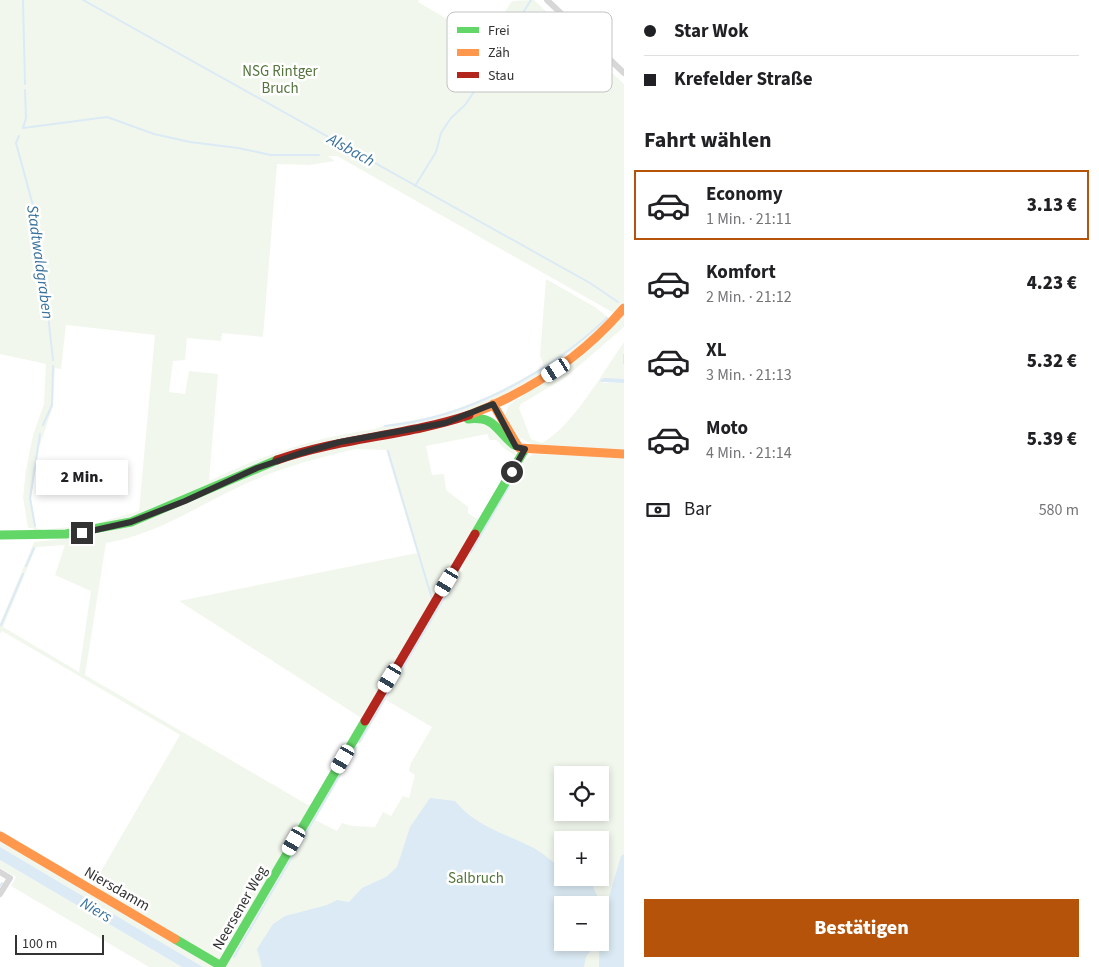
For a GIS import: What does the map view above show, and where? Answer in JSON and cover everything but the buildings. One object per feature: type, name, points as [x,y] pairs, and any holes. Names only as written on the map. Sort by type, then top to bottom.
[{"type":"street","points":[[547,0],[560,12]]},
{"type":"street","points":[[612,62],[624,73]]},
{"type":"street","points":[[445,423],[493,404],[528,387],[563,365],[584,349],[624,308]]},
{"type":"street","points":[[493,404],[520,448]]},
{"type":"street","points":[[0,535],[29,536],[82,533],[131,522],[185,501],[264,465],[301,453],[340,442],[487,417],[492,420],[504,439],[520,448],[624,454]]},
{"type":"street","name":"Neersener Weg","points":[[221,966],[520,448]]},
{"type":"street","name":"Niersdamm","points":[[0,836],[221,966]]},
{"type":"street","points":[[0,872],[10,878],[0,894]]},
{"type":"green space","name":"NSG Rintger Bruch","points":[[0,0],[419,0],[418,2],[447,19],[447,92],[612,92],[612,73],[624,84],[624,302],[615,313],[337,156],[328,156],[335,161],[309,165],[277,164],[263,337],[222,333],[221,341],[187,338],[185,360],[173,361],[169,392],[185,394],[189,371],[218,374],[209,481],[249,463],[290,448],[353,432],[375,429],[452,411],[519,381],[544,366],[540,355],[546,279],[595,307],[610,319],[567,355],[521,386],[470,410],[444,418],[417,425],[333,440],[283,454],[127,520],[107,526],[34,534],[33,528],[28,528],[23,497],[33,435],[44,404],[46,364],[0,354]],"holes":[[[66,325],[155,335],[139,511],[94,524],[43,530],[36,528],[31,498],[39,448],[53,406],[55,368],[61,369]]]},
{"type":"green space","points":[[534,0],[547,12],[505,12],[512,1]]},
{"type":"green space","points":[[624,314],[624,327],[566,377],[521,404],[519,408],[531,439],[542,443],[554,435],[576,411],[624,342],[624,379],[600,380],[603,383],[624,383],[624,451],[535,446],[519,437],[505,415],[509,405],[573,362]]},
{"type":"green space","name":"Salbruch","points":[[472,421],[486,424],[492,428],[515,452],[516,456],[496,440],[490,440],[487,434],[426,446],[432,475],[444,474],[446,490],[468,507],[468,513],[480,521],[355,745],[358,747],[315,820],[337,831],[342,823],[352,826],[375,827],[383,812],[391,816],[403,796],[409,798],[415,775],[409,771],[411,763],[432,727],[386,700],[360,744],[357,742],[458,570],[462,572],[464,560],[504,487],[523,462],[533,454],[624,457],[624,967],[203,967],[0,847],[0,830],[93,885],[180,735],[2,631],[0,634],[0,624],[34,542],[88,536],[135,524],[295,457]],"holes":[[[356,449],[386,450],[417,553],[179,601],[363,719],[312,804],[308,805],[85,675],[106,543],[142,534],[159,527],[270,473]],[[65,545],[55,575],[91,591],[79,672],[3,627],[36,547]]]},
{"type":"green space","points":[[0,860],[182,967],[149,967],[11,886],[16,877],[0,868]]},
{"type":"water","points":[[604,378],[624,379],[624,383],[601,382],[600,380]]},
{"type":"water","points":[[430,798],[455,801],[463,810],[481,823],[534,848],[554,862],[554,886],[593,886],[597,896],[554,896],[554,951],[590,951],[586,957],[584,967],[262,967],[257,949],[273,924],[285,916],[327,905],[337,900],[349,902],[362,888],[386,877],[397,867],[410,827]]},
{"type":"water","name":"Niers","points":[[0,847],[203,967],[182,967],[0,860]]},
{"type":"water","points":[[624,854],[624,967],[599,967],[599,951],[609,951],[609,897],[621,856]]},
{"type":"waterway","name":"Stadtwaldgraben","points":[[23,0],[25,84]]},
{"type":"waterway","name":"Alsbach","points":[[83,0],[590,283],[618,302]]},
{"type":"waterway","points":[[523,12],[531,0]]},
{"type":"waterway","points":[[25,90],[26,118],[23,128],[107,117],[154,134],[190,142],[238,148],[271,155],[319,155]]},
{"type":"waterway","points":[[415,186],[436,152],[441,133],[451,118],[465,105],[474,92]]},
{"type":"waterway","name":"Stadtwaldgraben","points":[[19,136],[16,143],[38,224],[53,360]]},
{"type":"waterway","points":[[385,426],[446,414],[505,390],[559,357],[607,318]]},
{"type":"waterway","name":"Alsbach","points":[[624,355],[624,363]]},
{"type":"waterway","name":"Stadtwaldgraben","points":[[43,425],[52,405],[53,366]]},
{"type":"waterway","name":"Stadtwaldgraben","points":[[35,526],[30,498],[40,434]]},
{"type":"waterway","points":[[388,451],[432,599]]},
{"type":"waterway","points":[[471,552],[515,476]]},
{"type":"waterway","name":"Stadtwaldgraben","points":[[26,566],[34,548]]},
{"type":"waterway","name":"Stadtwaldgraben","points":[[1,625],[23,574]]},
{"type":"waterway","points":[[359,742],[456,578]]},
{"type":"waterway","points":[[234,957],[356,747]]},
{"type":"traffic: fast","points":[[468,419],[490,422],[514,445]]},
{"type":"traffic: fast","points":[[475,534],[525,449]]},
{"type":"traffic: fast","points":[[0,535],[66,534],[131,522],[277,460]]},
{"type":"traffic: fast","points":[[175,939],[221,966],[365,721]]},
{"type":"traffic: slow","points":[[469,415],[513,395],[553,371],[590,342],[624,308]]},
{"type":"traffic: slow","points":[[493,404],[519,448],[624,454]]},
{"type":"traffic: slow","points":[[0,836],[175,939]]},
{"type":"traffic: jam","points":[[277,460],[324,447],[421,428],[469,415]]},
{"type":"traffic: jam","points":[[365,721],[475,534]]},
{"type":"route","points":[[82,533],[131,522],[185,501],[272,462],[340,442],[445,423],[493,404],[516,447],[525,449],[512,472]]}]
